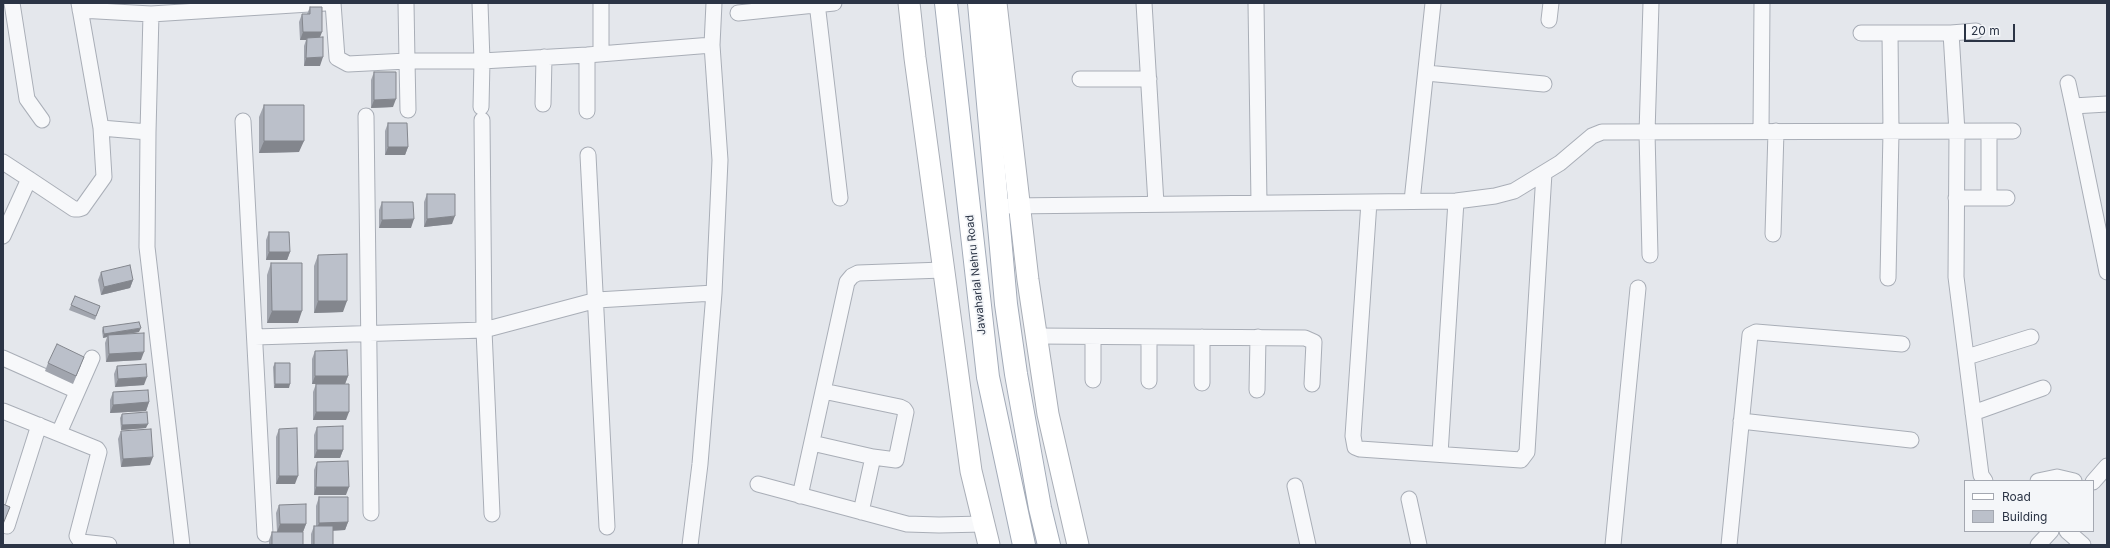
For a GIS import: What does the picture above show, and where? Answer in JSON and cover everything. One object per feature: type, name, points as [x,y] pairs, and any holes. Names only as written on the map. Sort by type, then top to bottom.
[{"type":"main road","name":"Jawaharlal Nehru Road","points":[[946,3],[988,378],[1024,545]]},
{"type":"main road","points":[[979,3],[1006,304],[1016,374],[1040,508],[1049,545]]},
{"type":"street","points":[[12,3],[27,99],[42,120]]},
{"type":"street","points":[[3,162],[74,209],[82,208],[104,177],[105,172],[101,128],[80,6],[150,14],[325,3]]},
{"type":"street","points":[[334,3],[336,52],[338,58],[342,62],[348,64],[407,61],[482,61],[594,55],[712,46]]},
{"type":"street","points":[[406,3],[408,110]]},
{"type":"street","points":[[480,3],[482,61],[484,330],[492,514]]},
{"type":"street","points":[[587,111],[601,3]]},
{"type":"street","points":[[690,545],[700,464],[714,293],[720,160],[712,46],[714,3]]},
{"type":"street","points":[[738,13],[834,3]]},
{"type":"street","points":[[909,3],[943,270],[971,471],[989,545]]},
{"type":"street","points":[[996,3],[1018,206],[1048,414],[1078,545]]},
{"type":"street","points":[[1144,3],[1156,204]]},
{"type":"street","points":[[1256,3],[1259,203]]},
{"type":"street","points":[[1412,201],[1433,3]]},
{"type":"street","points":[[1549,20],[1550,3]]},
{"type":"street","points":[[1650,255],[1648,133],[1651,3]]},
{"type":"street","points":[[1762,3],[1773,234]]},
{"type":"street","points":[[817,4],[840,198]]},
{"type":"street","points":[[150,14],[147,246],[182,545]]},
{"type":"street","points":[[1861,33],[1951,33],[1976,31]]},
{"type":"street","points":[[1888,278],[1891,132],[1890,33]]},
{"type":"street","points":[[1951,33],[1957,132],[1956,277],[1981,475],[1984,480]]},
{"type":"street","points":[[543,104],[544,57]]},
{"type":"street","points":[[1426,73],[1544,84]]},
{"type":"street","points":[[1080,78],[1149,79]]},
{"type":"street","points":[[2068,83],[2107,272]]},
{"type":"street","points":[[2073,106],[2107,104]]},
{"type":"street","points":[[366,116],[370,333],[371,513]]},
{"type":"street","points":[[243,121],[265,534]]},
{"type":"street","points":[[101,128],[148,132]]},
{"type":"street","points":[[997,206],[1456,201],[1514,191],[1571,155],[1598,133],[1768,131],[2013,132]]},
{"type":"street","points":[[1989,198],[1990,132]]},
{"type":"street","points":[[588,155],[597,300],[607,527]]},
{"type":"street","points":[[1369,202],[1353,443],[1355,447],[1360,449],[1521,460],[1525,456],[1544,173]]},
{"type":"street","points":[[3,236],[29,178]]},
{"type":"street","points":[[1956,198],[2007,198]]},
{"type":"street","points":[[1440,454],[1456,201]]},
{"type":"street","points":[[800,496],[847,282],[852,276],[858,273],[943,270]]},
{"type":"street","points":[[1613,545],[1638,288]]},
{"type":"street","points":[[255,337],[484,330],[597,300],[714,293]]},
{"type":"street","points":[[1729,545],[1749,340],[1752,332],[1902,344]]},
{"type":"street","points":[[1037,336],[1258,337],[1310,339],[1314,342],[1312,384]]},
{"type":"street","points":[[1093,380],[1094,336]]},
{"type":"street","points":[[1149,337],[1149,381]]},
{"type":"street","points":[[1202,337],[1202,383]]},
{"type":"street","points":[[1257,390],[1258,337]]},
{"type":"street","points":[[1966,357],[2031,337]]},
{"type":"street","points":[[3,358],[77,391]]},
{"type":"street","points":[[59,433],[92,358]]},
{"type":"street","points":[[1973,413],[2043,388]]},
{"type":"street","points":[[812,443],[873,457],[896,460],[906,412],[904,409],[823,391]]},
{"type":"street","points":[[3,411],[92,446],[99,452],[77,536],[81,542],[109,545]]},
{"type":"street","points":[[1741,421],[1911,440]]},
{"type":"street","points":[[7,526],[9,501],[39,426]]},
{"type":"street","points":[[861,512],[873,457]]},
{"type":"street","points":[[2094,481],[2107,466]]},
{"type":"street","points":[[2043,480],[2057,477],[2070,480]]},
{"type":"street","points":[[758,484],[907,524],[984,524]]},
{"type":"street","points":[[1295,486],[1308,545]]},
{"type":"street","points":[[1409,499],[1419,545]]},
{"type":"street","points":[[2038,545],[2050,532]]},
{"type":"street","points":[[2068,532],[2083,545]]},
{"type":"building","points":[[310,7],[322,7],[322,32],[303,32],[302,14],[310,14]]},
{"type":"building","points":[[323,37],[323,57],[306,58],[307,38]]},
{"type":"building","points":[[374,72],[396,72],[396,99],[374,100]]},
{"type":"building","points":[[264,105],[304,105],[304,141],[264,141]]},
{"type":"building","points":[[388,123],[407,123],[408,147],[388,147]]},
{"type":"building","points":[[427,194],[455,194],[455,216],[427,219]]},
{"type":"building","points":[[382,202],[413,202],[414,219],[382,220]]},
{"type":"building","points":[[269,232],[289,232],[290,252],[269,252]]},
{"type":"building","points":[[347,254],[347,301],[318,301],[318,255]]},
{"type":"building","points":[[271,263],[302,263],[302,311],[272,311]]},
{"type":"building","points":[[130,265],[133,280],[104,287],[101,272]]},
{"type":"building","points":[[75,296],[100,306],[96,316],[71,305]]},
{"type":"building","points":[[139,322],[141,328],[104,334],[103,327]]},
{"type":"building","points":[[144,333],[144,352],[109,354],[108,335]]},
{"type":"building","points":[[57,344],[84,357],[76,376],[48,363]]},
{"type":"building","points":[[347,350],[348,376],[315,376],[315,351]]},
{"type":"building","points":[[275,363],[290,363],[290,384],[275,384]]},
{"type":"building","points":[[146,364],[147,377],[118,379],[117,366]]},
{"type":"building","points":[[316,384],[349,384],[349,412],[316,412]]},
{"type":"building","points":[[148,390],[149,402],[113,405],[113,392]]},
{"type":"building","points":[[147,412],[148,424],[122,425],[122,414]]},
{"type":"building","points":[[343,426],[343,450],[317,450],[317,427]]},
{"type":"building","points":[[297,428],[298,476],[279,476],[279,429]]},
{"type":"building","points":[[151,429],[153,457],[123,459],[121,431]]},
{"type":"building","points":[[348,461],[349,487],[316,487],[317,462]]},
{"type":"building","points":[[319,497],[348,497],[348,522],[319,523]]},
{"type":"building","points":[[3,504],[10,507],[3,524]]},
{"type":"building","points":[[306,504],[306,524],[280,524],[279,505]]},
{"type":"building","points":[[314,526],[333,526],[333,545],[314,545]]},
{"type":"building","points":[[272,532],[303,532],[303,545],[272,545]]}]
